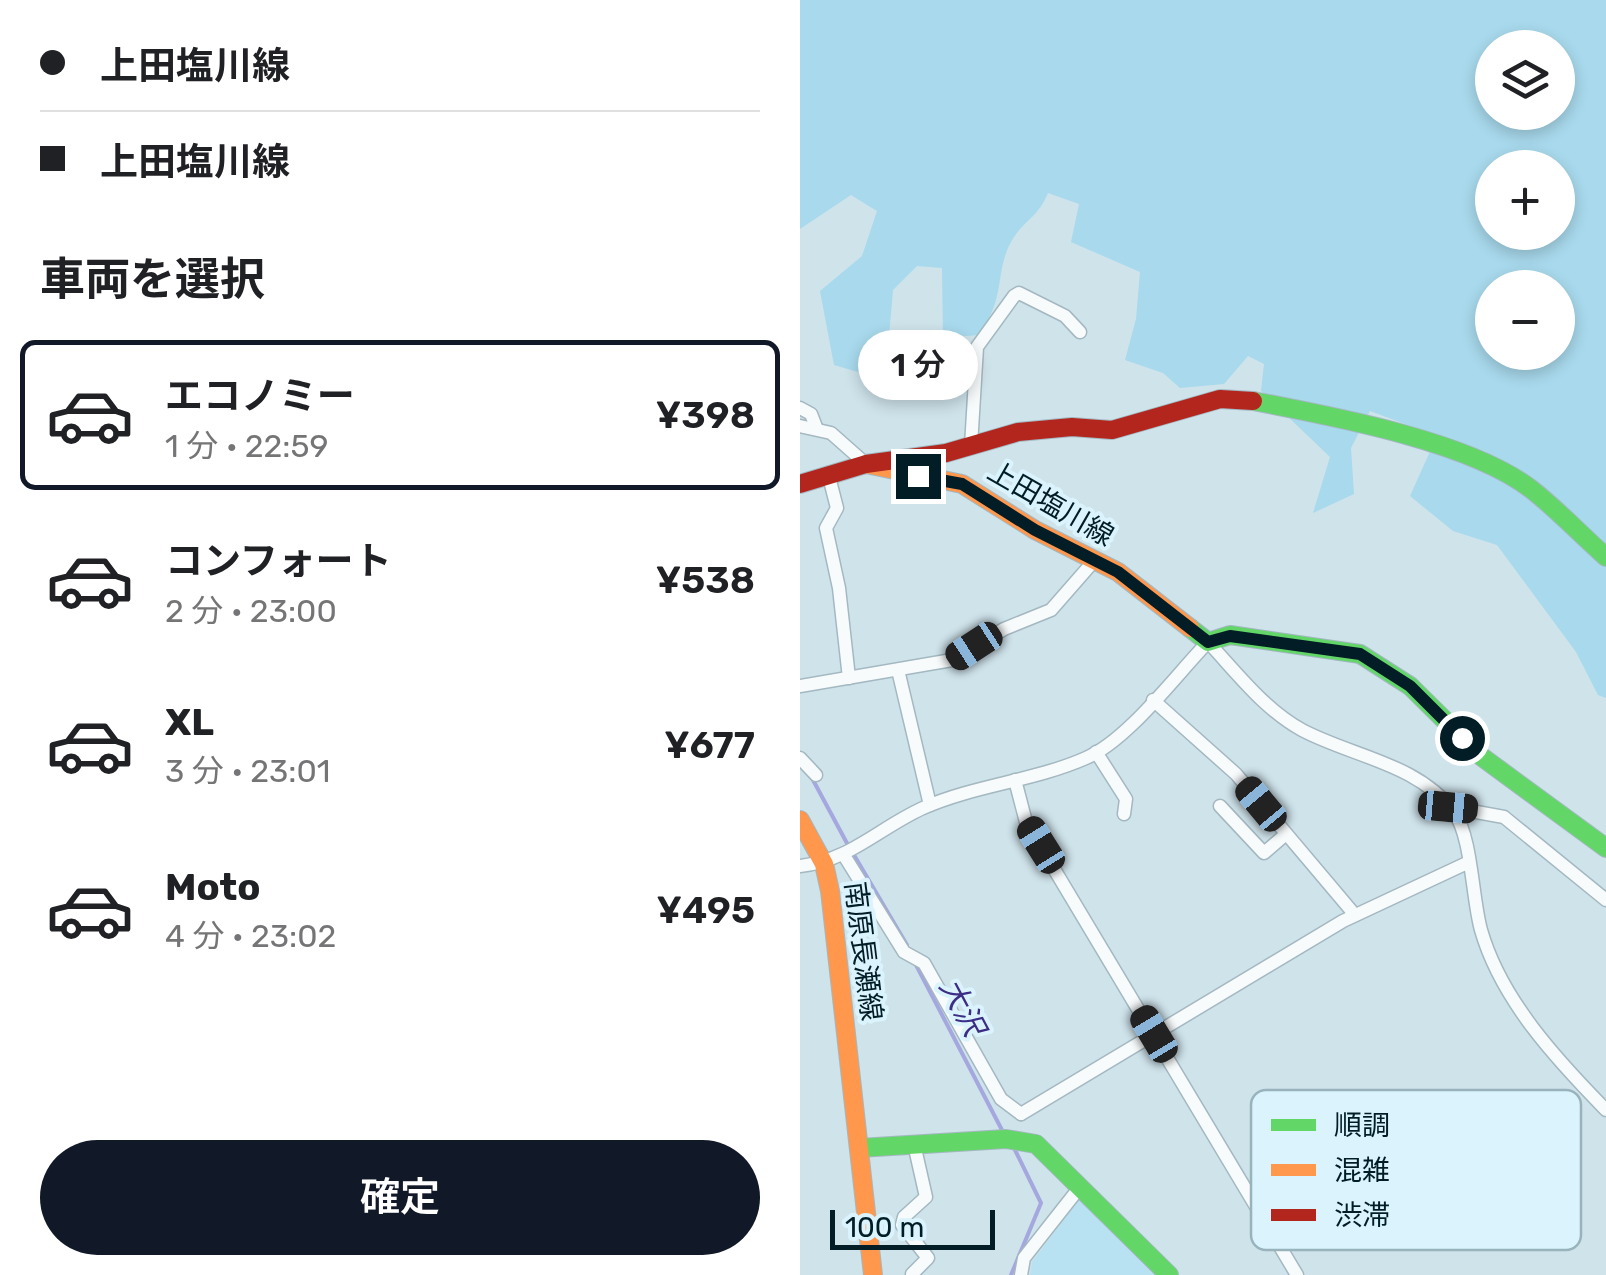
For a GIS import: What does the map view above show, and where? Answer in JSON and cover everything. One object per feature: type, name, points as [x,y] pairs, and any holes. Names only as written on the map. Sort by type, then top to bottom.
[{"type":"main road","name":"上田塩川線","points":[[866,464],[921,458],[1046,428],[1112,430],[1139,426],[1220,399],[1265,402],[1370,424],[1498,470],[1530,488],[1606,557]]},
{"type":"main road","name":"上田塩川線","points":[[866,464],[879,470],[962,484],[1093,562],[1118,572],[1208,642]]},
{"type":"main road","points":[[800,484],[866,464]]},
{"type":"main road","points":[[1208,642],[1230,636],[1360,654],[1410,686],[1482,757],[1606,848]]},
{"type":"main road","name":"南原長瀬線","points":[[800,820],[824,864],[873,1275]]},
{"type":"main road","points":[[859,1148],[1020,1141],[1036,1144],[1170,1275]]},
{"type":"street","points":[[971,446],[977,347],[1014,296],[1018,293],[1065,316],[1080,332]]},
{"type":"street","points":[[800,408],[811,414],[816,428]]},
{"type":"street","points":[[800,426],[831,434],[866,464]]},
{"type":"street","points":[[828,473],[837,508],[826,528],[840,588],[848,678]]},
{"type":"street","points":[[800,686],[952,660],[1004,629],[1051,610],[1093,562]]},
{"type":"street","points":[[800,866],[844,857],[892,823],[930,805],[1096,752],[1154,700],[1208,642],[1259,699],[1298,728],[1339,748],[1391,764],[1430,788],[1448,807],[1461,827],[1482,932],[1512,996],[1535,1031],[1606,1110]]},
{"type":"street","points":[[898,670],[930,805]]},
{"type":"street","points":[[1154,700],[1236,774],[1355,915]]},
{"type":"street","points":[[1096,752],[1126,799],[1124,814]]},
{"type":"street","points":[[800,758],[816,775]]},
{"type":"street","points":[[1015,780],[1026,822],[1251,1197]]},
{"type":"street","points":[[1220,806],[1264,853],[1286,834]]},
{"type":"street","points":[[1448,807],[1504,817],[1606,900]]},
{"type":"street","points":[[844,857],[904,952],[924,963],[1001,1099],[1020,1114]]},
{"type":"street","points":[[1020,1114],[1355,915],[1467,863]]},
{"type":"street","points":[[1020,1114],[1020,1141]]},
{"type":"street","points":[[912,1274],[928,1258],[902,1225],[904,1217],[926,1197],[914,1144]]},
{"type":"street","points":[[1020,1275],[1024,1258],[1080,1187]]},
{"type":"street","points":[[1282,1250],[1297,1275]]},
{"type":"shaded area","points":[[800,0],[1606,0],[1606,698],[1598,695],[1576,652],[1497,545],[1453,531],[1410,496],[1437,436],[1370,411],[1351,448],[1354,494],[1313,513],[1330,457],[1261,391],[1264,364],[1248,356],[1224,384],[1180,388],[1163,373],[1125,360],[1136,319],[1140,272],[1071,242],[1079,204],[1048,193],[1014,237],[1004,260],[993,308],[978,335],[943,338],[942,268],[917,266],[893,290],[887,358],[875,377],[834,365],[820,291],[862,256],[877,211],[851,195],[800,229]]},
{"type":"shaded area","points":[[1081,1197],[1159,1275],[1030,1275],[1032,1262]]},
{"type":"waterway","name":"大沢","points":[[813,780],[849,847]]},
{"type":"waterway","name":"大沢","points":[[854,855],[907,945]]},
{"type":"waterway","name":"大沢","points":[[915,963],[1003,1132]]},
{"type":"waterway","name":"大沢","points":[[1011,1275],[1041,1203],[1014,1148]]},
{"type":"traffic: fast","points":[[1253,401],[1398,433],[1472,457],[1531,489],[1606,557]]},
{"type":"traffic: fast","points":[[1190,628],[1208,642],[1230,635],[1360,654],[1410,686],[1482,757],[1606,848]]},
{"type":"traffic: fast","points":[[859,1148],[1006,1139],[1036,1144],[1169,1275]]},
{"type":"traffic: slow","points":[[866,464],[962,484],[1035,530],[1118,572],[1190,628]]},
{"type":"traffic: slow","points":[[800,820],[824,864],[830,891],[873,1275]]},
{"type":"traffic: jam","points":[[800,484],[866,464],[946,453],[1018,432],[1072,427],[1112,430],[1220,399],[1253,401]]},
{"type":"route","points":[[918,476],[962,484],[1035,530],[1118,572],[1208,642],[1230,636],[1360,654],[1410,686],[1462,738]]}]
